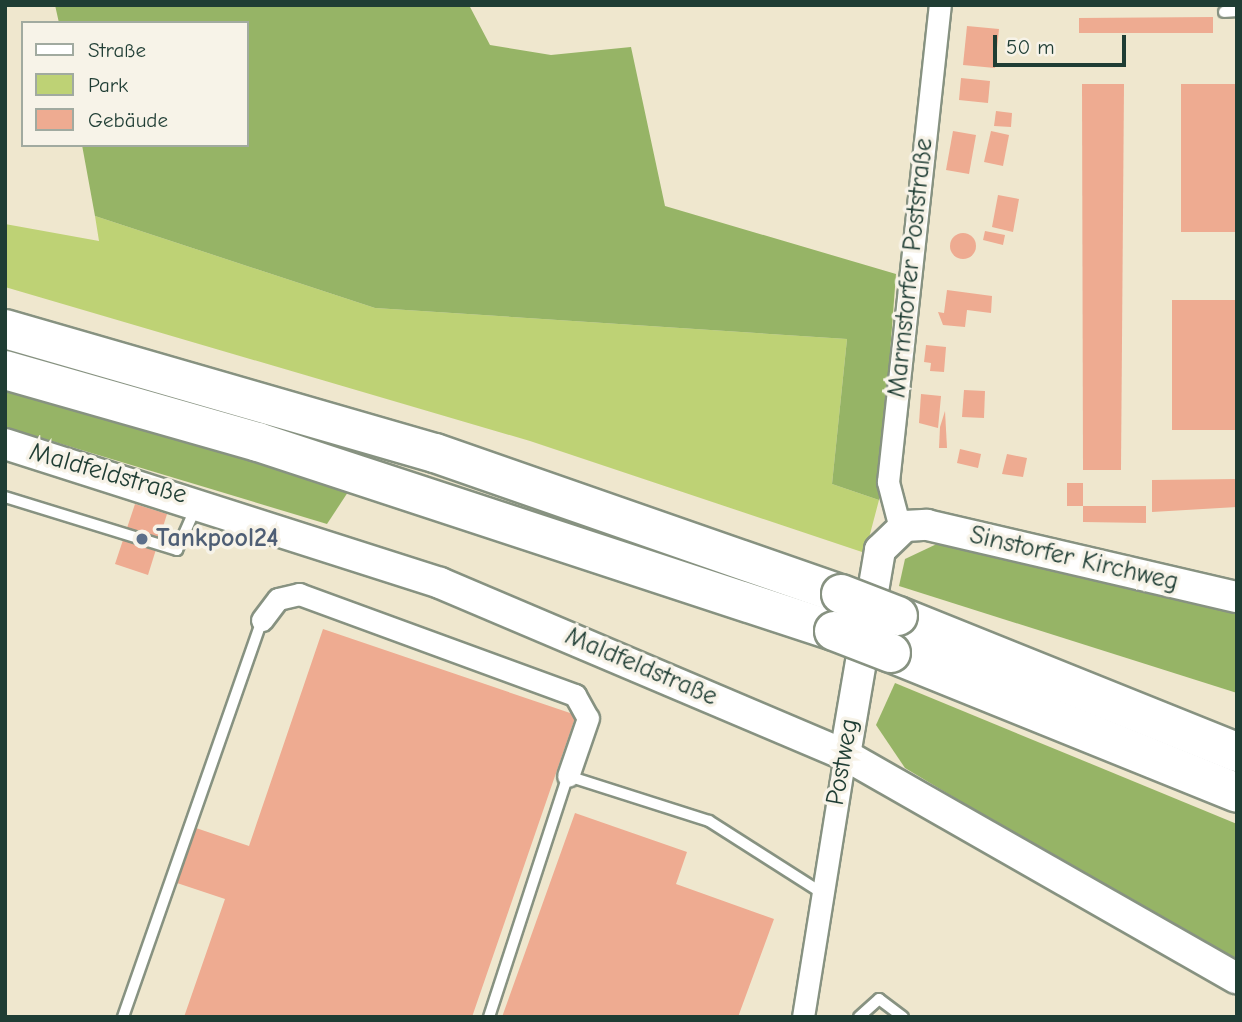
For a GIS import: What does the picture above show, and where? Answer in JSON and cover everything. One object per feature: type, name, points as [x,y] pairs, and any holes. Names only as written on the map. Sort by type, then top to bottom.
[{"type":"highway","points":[[5,328],[435,453],[838,613],[1237,752]]},
{"type":"highway","points":[[5,370],[838,613]]},
{"type":"highway","points":[[895,634],[1237,793]]},
{"type":"main road","name":"Maldfeldstraße","points":[[5,444],[198,501],[440,583],[845,755],[1237,979]]},
{"type":"main road","name":"Sinstorfer Kirchweg","points":[[906,526],[1237,597]]},
{"type":"main road","name":"Postweg","points":[[845,755],[880,550],[906,526]]},
{"type":"street","name":"Marmstorfer Poststraße","points":[[906,526],[888,482],[940,5]]},
{"type":"street","points":[[262,620],[278,599],[299,594],[575,695],[588,718],[568,776]]},
{"type":"street","name":"Postweg","points":[[803,1017],[819,891],[845,755]]},
{"type":"lane","points":[[1224,12],[1237,11]]},
{"type":"lane","points":[[5,497],[177,550],[198,501]]},
{"type":"lane","points":[[123,1017],[262,620]]},
{"type":"lane","points":[[489,1017],[568,776],[709,821],[819,891]]},
{"type":"lane","points":[[859,1017],[879,999],[903,1017]]},
{"type":"green space","points":[[55,5],[469,5],[490,45],[551,55],[631,47],[665,206],[896,274],[879,500],[832,484],[847,339],[375,308],[95,216],[82,147],[248,147],[248,21],[59,21]]},
{"type":"green space","points":[[95,216],[375,308],[847,339],[832,484],[879,500],[865,553],[530,441],[5,287],[5,224],[99,241]]},
{"type":"green space","points":[[5,390],[97,413],[350,489],[327,524],[5,427]]},
{"type":"green space","points":[[941,542],[1237,611],[1237,693],[899,586],[905,559]]},
{"type":"green space","points":[[895,683],[1237,824],[1237,967],[905,768],[876,725]]},
{"type":"building","points":[[1213,17],[1213,33],[1079,33],[1079,18]]},
{"type":"building","points":[[967,26],[999,29],[995,68],[963,65]]},
{"type":"building","points":[[961,78],[990,81],[988,103],[959,100]]},
{"type":"building","points":[[1082,84],[1124,84],[1121,470],[1083,470]]},
{"type":"building","points":[[1181,84],[1237,84],[1237,232],[1181,232]]},
{"type":"building","points":[[996,111],[1012,113],[1011,127],[994,126]]},
{"type":"building","points":[[953,131],[976,135],[969,174],[946,170]]},
{"type":"building","points":[[991,131],[1009,135],[1003,166],[984,162]]},
{"type":"building","points":[[998,195],[1019,199],[1013,232],[992,227]]},
{"type":"building","points":[[985,231],[1005,235],[1003,245],[983,240]]},
{"type":"building","points":[[963,233],[973,236],[976,246],[973,256],[963,259],[953,256],[950,246],[953,236]]},
{"type":"building","points":[[947,290],[992,296],[991,313],[967,310],[965,327],[943,325],[938,312],[944,313]]},
{"type":"building","points":[[1172,300],[1237,300],[1237,430],[1172,430]]},
{"type":"building","points":[[926,345],[946,347],[944,372],[930,371],[931,363],[924,362]]},
{"type":"building","points":[[964,390],[985,391],[984,418],[962,417]]},
{"type":"building","points":[[921,394],[941,396],[938,428],[919,423]]},
{"type":"building","points":[[945,411],[947,448],[939,448],[940,427]]},
{"type":"building","points":[[960,449],[981,454],[978,468],[957,463]]},
{"type":"building","points":[[1007,454],[1027,458],[1023,477],[1002,474]]},
{"type":"building","points":[[1237,479],[1237,507],[1152,512],[1152,480]]},
{"type":"building","points":[[1067,483],[1083,483],[1083,506],[1067,506]]},
{"type":"building","points":[[135,504],[167,514],[148,575],[115,564]]},
{"type":"building","points":[[1083,506],[1146,506],[1146,523],[1083,522]]},
{"type":"building","points":[[323,629],[576,715],[472,1017],[184,1017],[225,899],[177,883],[196,828],[249,846]]},
{"type":"building","points":[[575,813],[687,852],[676,884],[774,919],[738,1017],[502,1017]]},
{"type":"place","name":"Tankpool24","points":[[142,539]]}]
